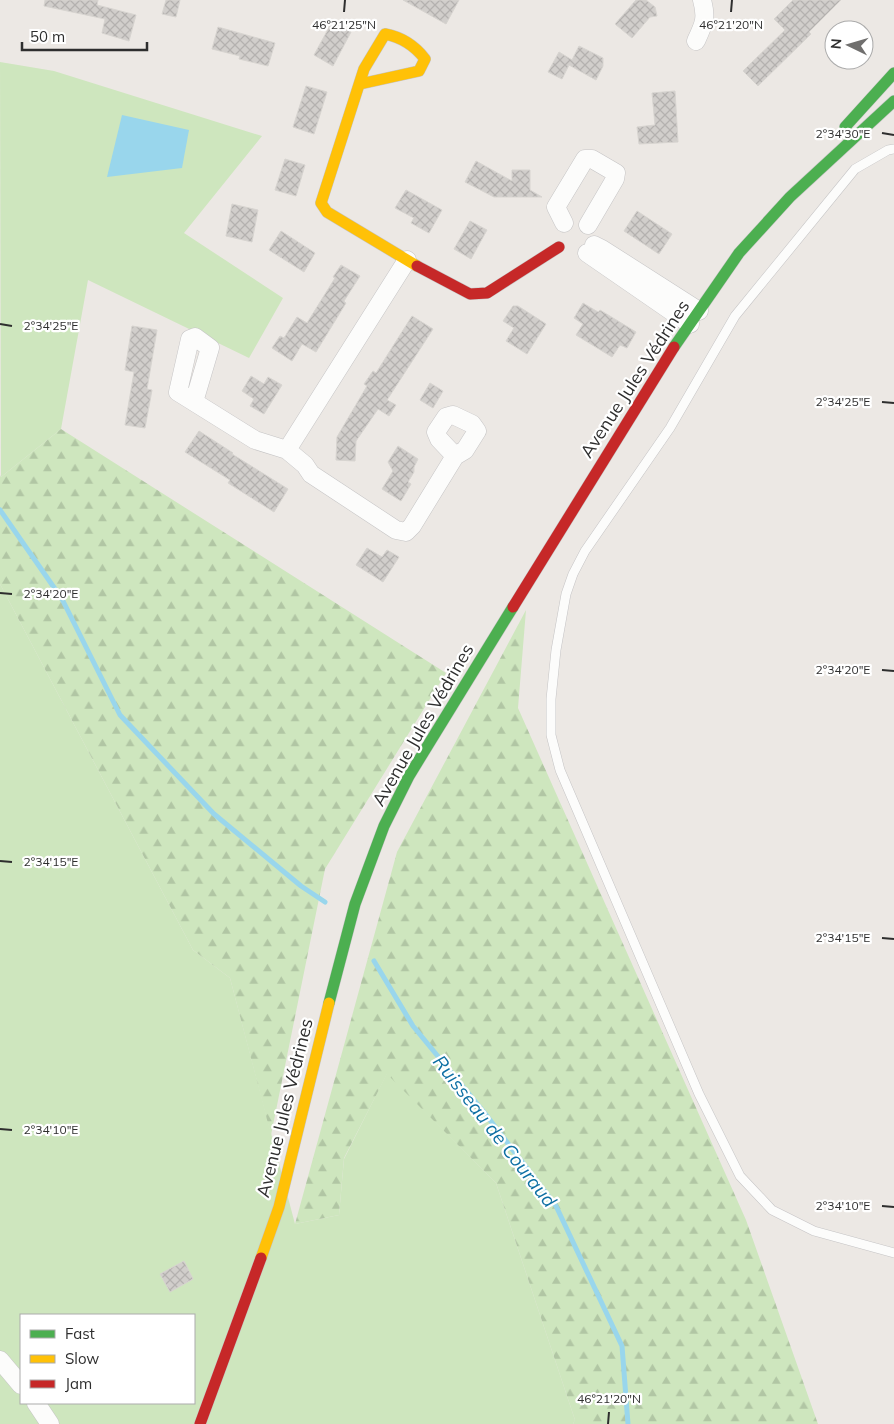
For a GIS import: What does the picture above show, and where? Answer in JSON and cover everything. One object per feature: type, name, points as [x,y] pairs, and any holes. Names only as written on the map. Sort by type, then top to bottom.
[{"type":"main road","points":[[360,84],[419,71],[425,58],[418,50],[391,34],[384,34],[364,69],[321,203],[326,212],[407,260],[470,294],[487,293],[559,246]]},
{"type":"main road","name":"Avenue Jules Védrines","points":[[790,197],[818,158],[894,73]]},
{"type":"main road","name":"Avenue Jules Védrines","points":[[200,1424],[279,1207],[355,904],[384,826],[409,776],[665,360],[739,253],[790,197],[894,101]]},
{"type":"street","points":[[696,41],[703,26],[705,12],[702,0]]},
{"type":"street","points":[[564,224],[556,207],[585,159],[592,159],[616,173],[615,179],[588,224]]},
{"type":"street","points":[[576,220],[588,224],[594,236],[590,249],[578,257],[572,257],[562,251],[559,246],[558,234],[564,224],[576,220]]},
{"type":"street","points":[[590,249],[695,317]]},
{"type":"street","points":[[287,450],[407,260]]},
{"type":"street","points":[[194,402],[255,440],[287,450],[305,465],[311,474],[396,530],[406,532],[412,526],[456,456]]},
{"type":"street","points":[[0,1360],[20,1384]]},
{"type":"street","points":[[37,1404],[50,1424]]},
{"type":"lane","points":[[894,149],[888,150],[855,169],[735,316],[670,428],[585,551],[573,574],[566,594],[556,650],[552,690],[551,735],[560,770],[699,1094],[740,1176],[772,1210],[814,1231],[894,1253]]},
{"type":"green space","points":[[0,62],[54,71],[262,136],[184,233],[283,298],[249,358],[88,280],[61,429],[1,477]]},
{"type":"green space","points":[[61,429],[446,673],[325,869],[271,1135],[230,978],[193,950],[0,584],[0,475],[1,477]]},
{"type":"green space","points":[[0,584],[193,950],[230,978],[295,1224],[339,1215],[344,1159],[387,1073],[496,1183],[575,1420],[573,1424],[0,1424]]},
{"type":"green space","points":[[526,610],[518,708],[746,1220],[818,1424],[573,1424],[575,1420],[496,1183],[387,1074],[344,1158],[339,1215],[295,1224],[397,852]]},
{"type":"water","points":[[122,115],[189,130],[182,168],[107,177]]},
{"type":"building","points":[[45,0],[98,0],[97,5],[136,15],[129,41],[102,33],[105,19],[44,6]]},
{"type":"building","points":[[166,0],[180,0],[176,17],[162,14]]},
{"type":"building","points":[[403,0],[459,0],[446,24]]},
{"type":"building","points":[[636,0],[646,0],[655,7],[657,16],[650,17],[632,38],[615,24]]},
{"type":"building","points":[[793,0],[841,0],[809,32],[811,34],[758,86],[743,71],[785,30],[774,19]]},
{"type":"building","points":[[332,22],[351,32],[333,66],[314,55]]},
{"type":"building","points":[[218,27],[275,43],[268,66],[239,59],[240,56],[212,49]]},
{"type":"building","points":[[579,46],[603,58],[603,66],[596,80],[569,65],[562,79],[548,72],[559,52],[572,60]]},
{"type":"building","points":[[306,86],[327,92],[314,134],[293,127]]},
{"type":"building","points":[[675,91],[678,142],[639,144],[637,127],[655,125],[652,93]]},
{"type":"building","points":[[285,159],[305,165],[296,196],[275,190]]},
{"type":"building","points":[[476,161],[512,181],[512,170],[530,170],[530,190],[542,197],[494,197],[465,182]]},
{"type":"building","points":[[406,190],[442,210],[429,233],[411,223],[414,218],[395,208]]},
{"type":"building","points":[[232,204],[258,210],[252,242],[226,236]]},
{"type":"building","points":[[637,211],[672,234],[659,254],[624,231]]},
{"type":"building","points":[[470,221],[487,230],[471,259],[454,249]]},
{"type":"building","points":[[281,231],[315,253],[304,272],[269,250]]},
{"type":"building","points":[[341,265],[360,276],[316,352],[302,344],[292,361],[272,348],[280,336],[284,338],[297,317],[307,323]]},
{"type":"building","points":[[583,303],[598,312],[600,310],[636,332],[627,348],[620,345],[612,357],[576,335],[583,324],[574,318]]},
{"type":"building","points":[[513,306],[518,306],[546,324],[527,354],[506,341],[514,328],[503,321]]},
{"type":"building","points":[[412,316],[433,329],[387,400],[396,405],[389,416],[378,409],[356,441],[355,461],[336,460],[337,437],[367,386],[364,384],[373,371],[376,373]]},
{"type":"building","points":[[132,326],[157,330],[147,389],[152,390],[145,428],[125,425],[134,372],[125,370]]},
{"type":"building","points":[[251,376],[264,384],[268,377],[282,385],[264,414],[250,406],[254,399],[242,391]]},
{"type":"building","points":[[430,383],[443,391],[433,408],[420,400]]},
{"type":"building","points":[[199,431],[288,489],[274,512],[228,483],[230,480],[185,452]]},
{"type":"building","points":[[398,446],[418,459],[414,472],[408,482],[411,484],[401,501],[382,489],[393,471],[388,462]]},
{"type":"building","points":[[367,548],[382,557],[387,550],[399,557],[383,582],[356,565]]},
{"type":"building","points":[[184,1261],[193,1279],[170,1292],[160,1274]]},
{"type":"waterway","name":"Ruisseau de Couraud","points":[[0,510],[62,599],[120,715],[214,814],[301,886],[325,902]]},
{"type":"waterway","name":"Ruisseau de Couraud","points":[[374,961],[413,1026],[483,1111],[556,1206],[622,1346],[628,1424]]},
{"type":"traffic: fast","points":[[845,127],[894,73]]},
{"type":"traffic: fast","points":[[674,347],[739,253],[790,197],[894,101]]},
{"type":"traffic: fast","points":[[329,1003],[355,904],[384,826],[409,776],[513,607]]},
{"type":"traffic: slow","points":[[360,84],[419,71],[425,59],[407,43],[397,37],[385,34],[364,69],[321,203],[327,212],[417,266]]},
{"type":"traffic: slow","points":[[261,1258],[279,1207],[329,1003]]},
{"type":"traffic: jam","points":[[417,266],[470,294],[487,293],[559,247]]},
{"type":"traffic: jam","points":[[513,607],[674,347]]},
{"type":"traffic: jam","points":[[200,1424],[261,1258]]}]
